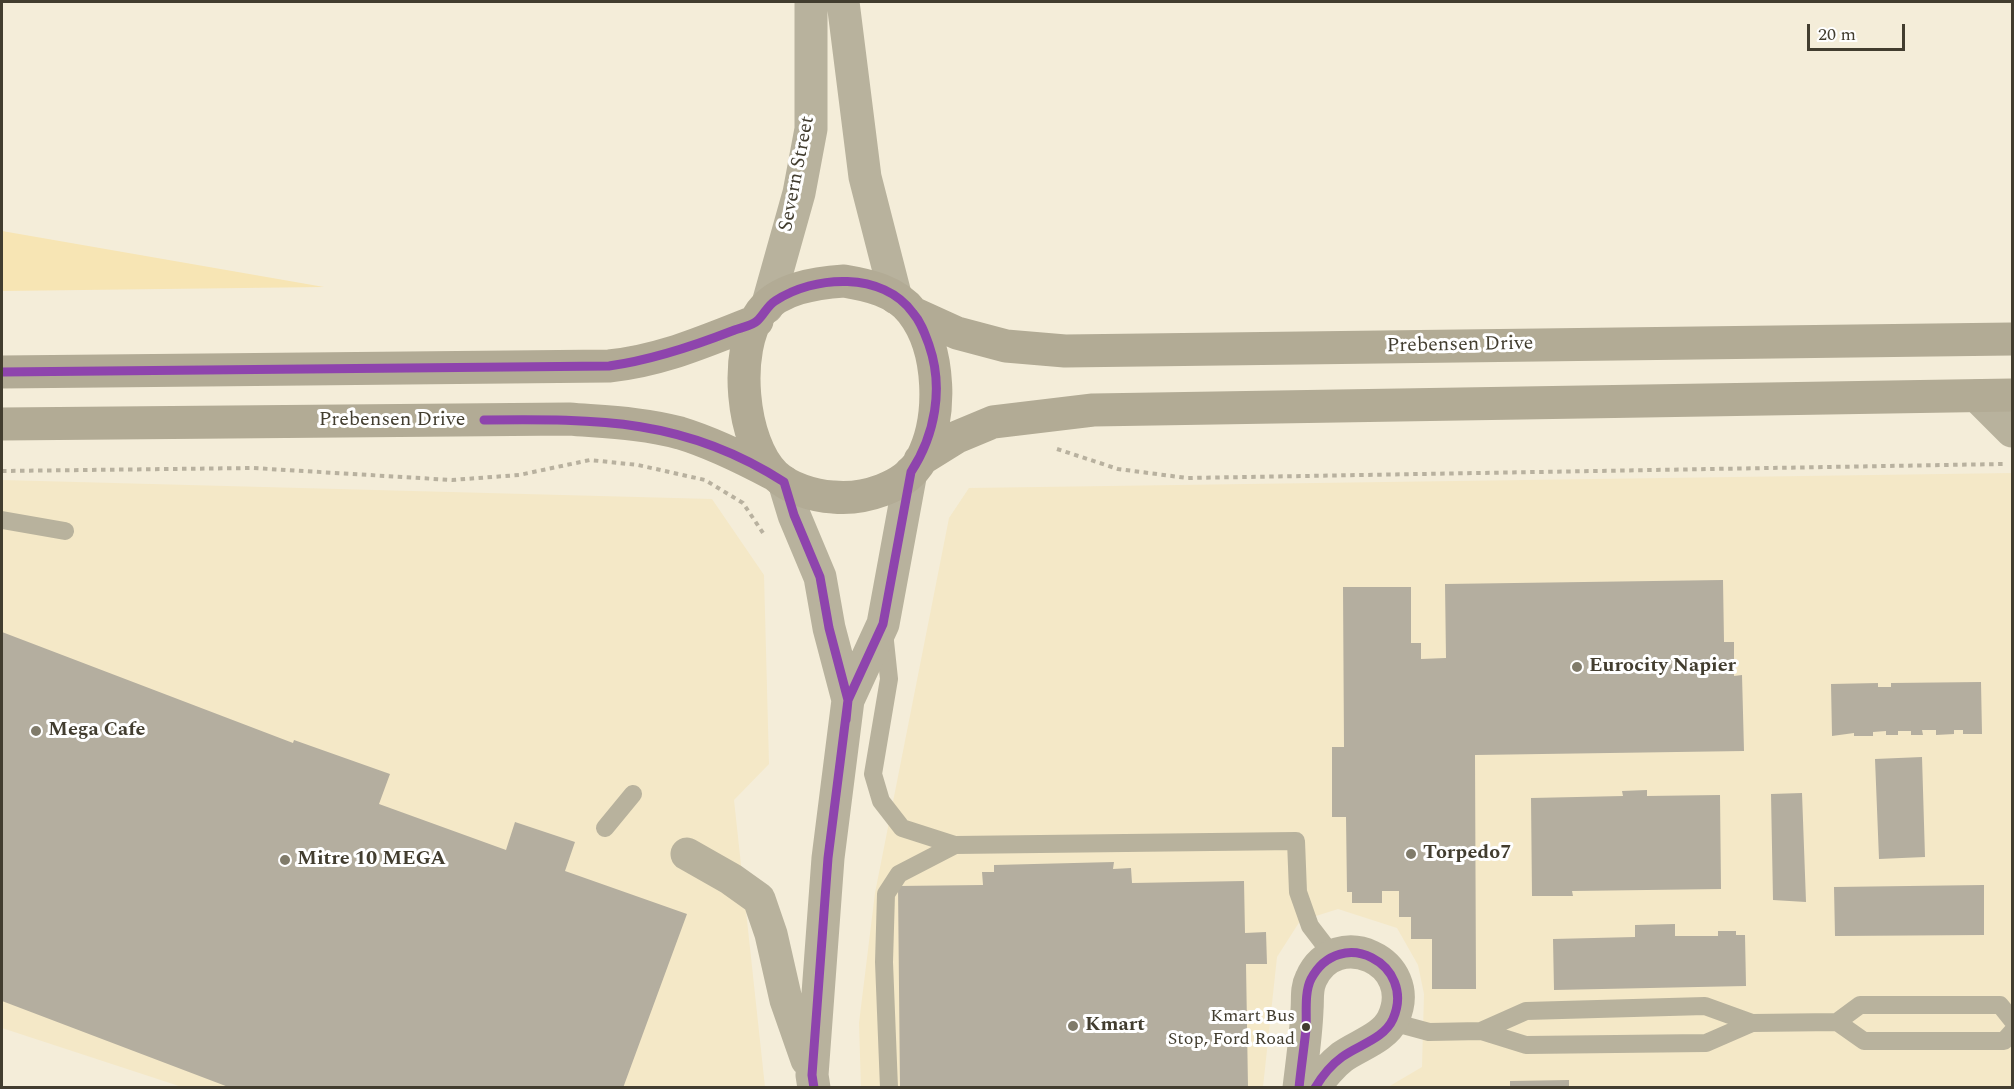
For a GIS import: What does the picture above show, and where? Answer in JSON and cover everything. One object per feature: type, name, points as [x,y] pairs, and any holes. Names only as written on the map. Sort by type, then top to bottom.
[{"type":"main road","points":[[2,372],[609,366],[640,363],[674,354],[762,314],[783,296],[823,282],[859,284],[879,289],[905,305],[923,332],[934,375],[933,418],[916,466]]},
{"type":"main road","name":"Prebensen Drive","points":[[905,305],[957,333],[1006,346],[1065,351],[2013,339]]},
{"type":"main road","points":[[762,314],[745,360],[744,400],[754,438],[779,478],[815,495],[849,497],[882,489],[957,437],[993,422],[1093,410],[2013,395]]},
{"type":"main road","name":"Prebensen Drive","points":[[2,424],[569,419],[627,423],[678,432],[727,450],[779,478]]},
{"type":"street","name":"Severn Street","points":[[762,314],[799,193],[811,129],[811,2]]},
{"type":"street","points":[[843,2],[865,177],[905,305]]},
{"type":"street","points":[[1977,396],[2013,432]]},
{"type":"street","points":[[813,1081],[828,858],[848,699],[884,624],[916,466]]},
{"type":"street","points":[[779,478],[820,577],[829,628],[848,699]]},
{"type":"street","points":[[687,854],[731,879],[759,899],[771,934],[786,1000],[813,1081]]},
{"type":"street","points":[[1299,1088],[1308,1008],[1306,993],[1311,977],[1320,965],[1333,956],[1348,952],[1362,952],[1376,958],[1387,967],[1395,980],[1399,994],[1398,1009],[1380,1031],[1341,1058],[1315,1088]]},
{"type":"street","points":[[1308,1008],[1314,1023],[1325,1034],[1339,1041],[1354,1043],[1380,1031]]},
{"type":"lane","points":[[2,520],[65,531]]},
{"type":"lane","points":[[884,624],[889,680],[873,774],[881,801],[902,828],[955,845],[1296,841],[1298,892],[1310,926],[1333,956]]},
{"type":"lane","points":[[605,828],[633,794]]},
{"type":"lane","points":[[889,1088],[884,962],[886,894],[898,874],[955,845]]},
{"type":"lane","points":[[1481,1031],[1526,1011],[1705,1006],[1752,1023],[1837,1022],[1860,1005],[2000,1005],[2013,1020]]},
{"type":"lane","points":[[1837,1022],[1864,1041],[2004,1041],[2013,1032]]},
{"type":"lane","points":[[1380,1031],[1481,1031],[1526,1045],[1706,1043],[1752,1023]]},
{"type":"path","points":[[1048,450],[1058,449],[1118,469],[1187,478],[2013,463]]},
{"type":"path","points":[[2,471],[253,468],[452,480],[519,475],[590,460],[638,465],[705,480],[743,503],[767,539]]},
{"type":"shaded area","points":[[2,231],[324,287],[2,291]]},
{"type":"shaded area","points":[[2012,473],[2012,1087],[1388,1087],[1422,1067],[1424,994],[1418,965],[1397,928],[1338,909],[1300,921],[1277,957],[1263,1087],[861,1088],[859,1023],[875,893],[949,518],[969,488]]},
{"type":"shaded area","points":[[2,480],[712,499],[764,575],[769,764],[734,800],[765,1087],[182,1087],[2,1028]]},
{"type":"building","points":[[1723,580],[1724,642],[1734,642],[1734,676],[1742,675],[1744,751],[1475,755],[1476,989],[1432,989],[1432,939],[1411,939],[1411,917],[1399,917],[1399,891],[1382,891],[1382,903],[1352,903],[1352,892],[1347,892],[1346,817],[1332,817],[1332,747],[1344,747],[1343,587],[1411,587],[1411,643],[1421,643],[1421,659],[1446,658],[1445,584]]},
{"type":"building","name":"Mitre 10 MEGA","points":[[2,632],[293,743],[294,740],[390,774],[379,804],[506,850],[515,822],[575,842],[565,871],[687,914],[623,1088],[231,1088],[2,1001]]},
{"type":"building","points":[[1981,682],[1982,734],[1963,734],[1963,730],[1954,730],[1954,734],[1936,735],[1936,730],[1922,730],[1923,735],[1911,735],[1911,731],[1898,731],[1898,735],[1886,735],[1886,731],[1873,732],[1873,736],[1854,736],[1854,733],[1832,736],[1831,684],[1878,683],[1878,687],[1891,687],[1891,683]]},
{"type":"building","points":[[1922,757],[1925,857],[1879,859],[1875,759]]},
{"type":"building","points":[[1647,790],[1647,796],[1720,795],[1721,889],[1572,891],[1573,896],[1532,896],[1531,798],[1623,796],[1622,791]]},
{"type":"building","points":[[1802,793],[1806,902],[1773,900],[1771,794]]},
{"type":"building","name":"Kmart","points":[[1114,862],[1113,869],[1131,868],[1132,883],[1244,881],[1245,933],[1266,932],[1267,964],[1246,964],[1248,1088],[900,1088],[898,886],[983,885],[982,872],[994,872],[994,865]]},
{"type":"building","points":[[1984,885],[1984,935],[1835,936],[1834,887]]},
{"type":"building","points":[[1675,924],[1675,936],[1718,936],[1718,931],[1736,931],[1736,935],[1745,935],[1746,986],[1554,990],[1553,939],[1635,937],[1635,925]]},
{"type":"building","points":[[1569,1080],[1569,1088],[1510,1088],[1510,1081]]},
{"type":"transit line","points":[[2,372],[609,366],[671,352],[749,326],[757,321],[775,301],[809,286],[828,282],[866,284],[900,299],[918,320],[929,345],[936,378],[935,411],[926,443],[911,472],[883,624],[848,700],[828,858],[812,1075],[814,1088]]},
{"type":"transit line","points":[[484,420],[603,422],[676,434],[711,445],[747,461],[784,482],[794,515],[820,577],[829,628],[848,700],[846,720]]},
{"type":"transit line","points":[[1299,1088],[1306,1029],[1307,997],[1311,979],[1324,963],[1339,954],[1356,953],[1372,958],[1385,968],[1394,982],[1398,999],[1393,1019],[1377,1037],[1348,1053],[1334,1064],[1315,1088]]},
{"type":"place","name":"Eurocity Napier","points":[[1577,667]]},
{"type":"place","name":"Mega Cafe","points":[[36,731]]},
{"type":"place","name":"Torpedo7","points":[[1411,854]]},
{"type":"place","name":"Mitre 10 MEGA","points":[[285,860]]},
{"type":"place","name":"Kmart","points":[[1073,1026]]},
{"type":"place","name":"Kmart Bus Stop, Ford Road","points":[[1306,1027]]}]
